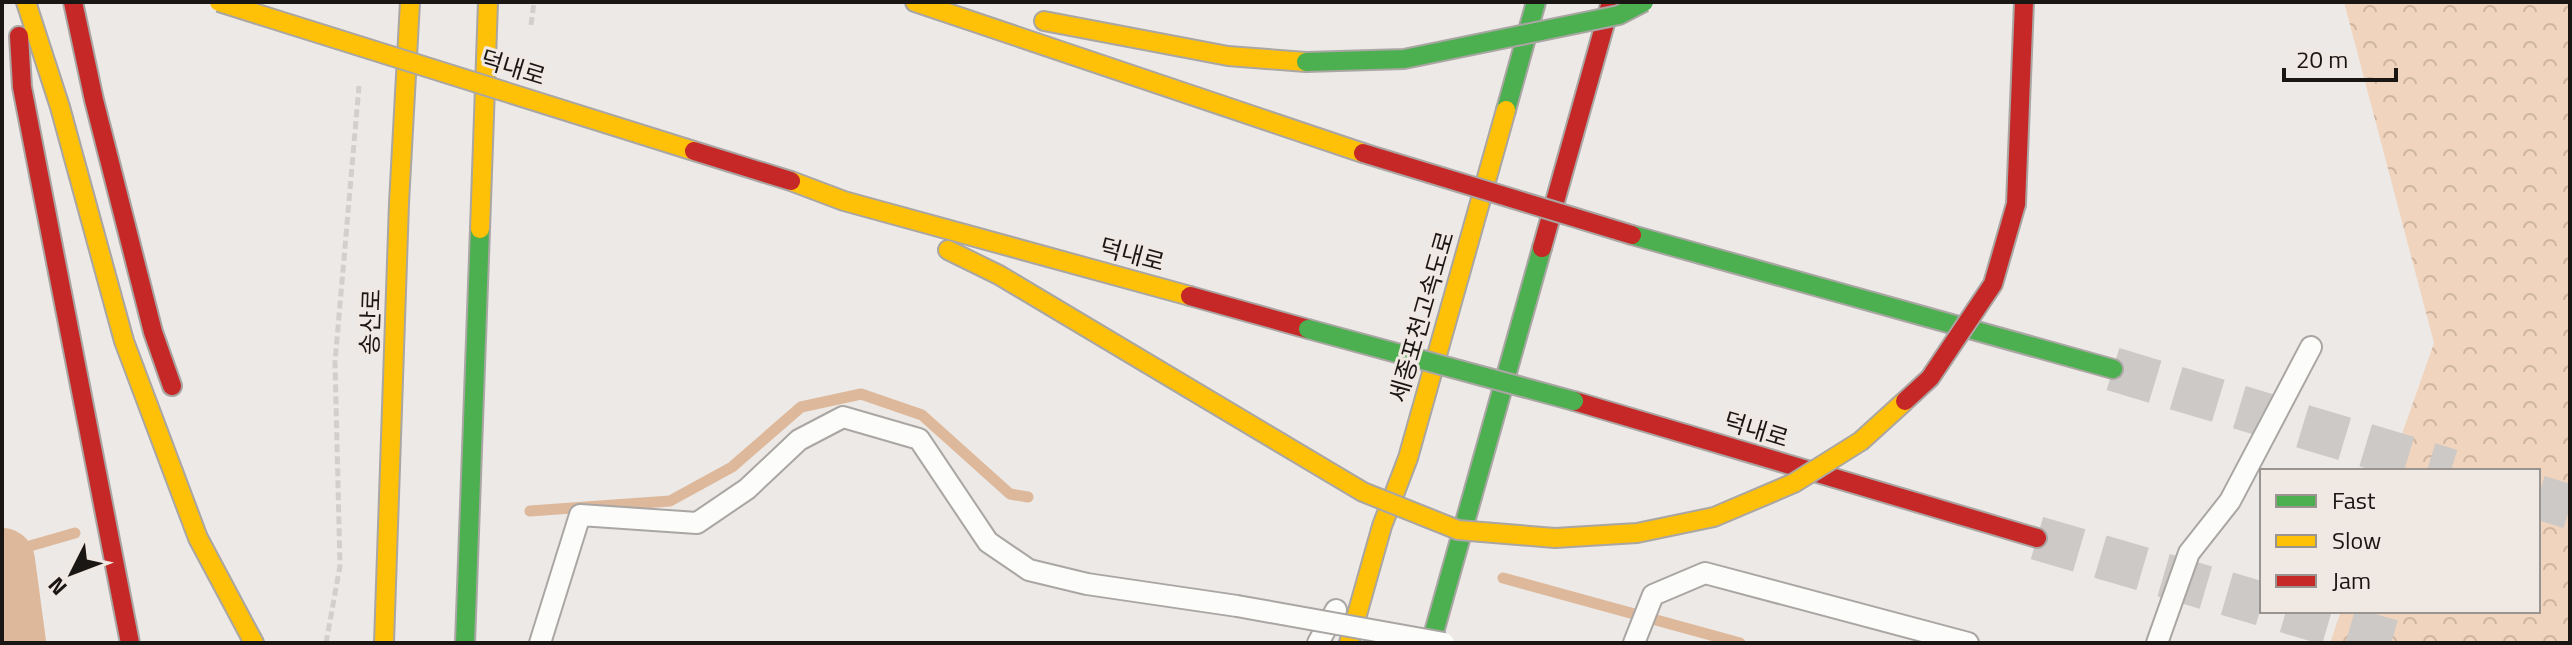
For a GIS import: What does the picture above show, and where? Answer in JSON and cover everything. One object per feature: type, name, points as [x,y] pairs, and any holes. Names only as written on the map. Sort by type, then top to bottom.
[{"type":"main road","points":[[17,2],[22,87],[130,643]]},
{"type":"main road","points":[[26,2],[60,107],[124,341],[198,538],[254,643]]},
{"type":"main road","points":[[73,2],[94,100],[153,332],[178,403]]},
{"type":"main road","name":"덕내로","points":[[219,2],[791,181],[844,201],[1574,401],[2037,538]]},
{"type":"main road","name":"송산로","points":[[384,643],[399,203],[410,2]]},
{"type":"main road","points":[[465,643],[488,2]]},
{"type":"main road","points":[[915,2],[1363,153],[1632,235],[2113,369]]},
{"type":"main road","points":[[943,2],[1003,13]]},
{"type":"main road","name":"세종포천고속도로","points":[[1349,643],[1382,526],[1408,458],[1536,2]]},
{"type":"main road","points":[[1431,643],[1611,2]]},
{"type":"main road","points":[[1033,19],[1228,56],[1306,62],[1404,59],[1619,15],[1644,2]]},
{"type":"main road","points":[[844,201],[999,275],[1363,492],[1458,530],[1555,538],[1637,533],[1714,517],[1794,483],[1861,441],[1930,378],[1993,284],[2016,204],[2024,2]]},
{"type":"lane","points":[[2157,643],[2189,553],[2230,501],[2311,347]]},
{"type":"lane","points":[[540,643],[580,515],[697,523],[747,489],[799,440],[843,417],[919,439],[988,542],[1029,570],[1087,584],[1237,606],[1444,643]]},
{"type":"lane","points":[[1318,643],[1382,526]]},
{"type":"lane","points":[[1634,643],[1653,595],[1705,573],[1968,643]]},
{"type":"path","points":[[326,643],[340,566],[335,362],[360,80]]},
{"type":"green space","points":[[2344,2],[2570,2],[2570,643],[2330,643],[2340,613],[2540,613],[2540,469],[2390,469],[2434,343]]},
{"type":"waterway","points":[[530,511],[670,501],[732,467],[801,407],[861,394],[922,415],[1010,494],[1028,497]]},
{"type":"waterway","points":[[2,554],[75,533]]},
{"type":"waterway","points":[[2,561],[13,643]]},
{"type":"waterway","points":[[1503,578],[1740,643]]},
{"type":"tunnel","points":[[2113,369],[2444,469]]},
{"type":"tunnel","points":[[2540,498],[2570,507]]},
{"type":"tunnel","points":[[2037,538],[2260,603]]},
{"type":"tunnel","points":[[2293,613],[2396,643]]},
{"type":"traffic: fast","points":[[1506,110],[1536,2]]},
{"type":"traffic: fast","points":[[1306,62],[1404,59],[1619,15],[1644,2]]},
{"type":"traffic: fast","points":[[465,643],[480,229]]},
{"type":"traffic: fast","points":[[1632,235],[2113,369]]},
{"type":"traffic: fast","points":[[1431,643],[1542,248]]},
{"type":"traffic: fast","points":[[1308,329],[1574,401]]},
{"type":"traffic: slow","points":[[26,2],[60,107],[124,341],[198,538],[254,643]]},
{"type":"traffic: slow","points":[[219,2],[694,151]]},
{"type":"traffic: slow","points":[[384,643],[399,203],[410,2]]},
{"type":"traffic: slow","points":[[480,229],[488,2]]},
{"type":"traffic: slow","points":[[915,2],[1363,153]]},
{"type":"traffic: slow","points":[[1044,21],[1228,56],[1306,62]]},
{"type":"traffic: slow","points":[[1349,643],[1382,526],[1408,458],[1506,110]]},
{"type":"traffic: slow","points":[[791,181],[844,201],[1190,296]]},
{"type":"traffic: slow","points":[[948,250],[999,275],[1279,442]]},
{"type":"traffic: slow","points":[[1279,442],[1363,492],[1458,530],[1555,538],[1637,533],[1714,517],[1794,483],[1861,441],[1905,401]]},
{"type":"traffic: jam","points":[[73,2],[94,100],[153,332],[172,386]]},
{"type":"traffic: jam","points":[[1542,248],[1611,2]]},
{"type":"traffic: jam","points":[[2016,204],[2024,2]]},
{"type":"traffic: jam","points":[[19,36],[22,87],[130,643]]},
{"type":"traffic: jam","points":[[694,151],[791,181]]},
{"type":"traffic: jam","points":[[1363,153],[1632,235]]},
{"type":"traffic: jam","points":[[1905,401],[1930,378],[1993,284],[2016,204]]},
{"type":"traffic: jam","points":[[1190,296],[1308,329]]},
{"type":"traffic: jam","points":[[1574,401],[2037,538]]}]
